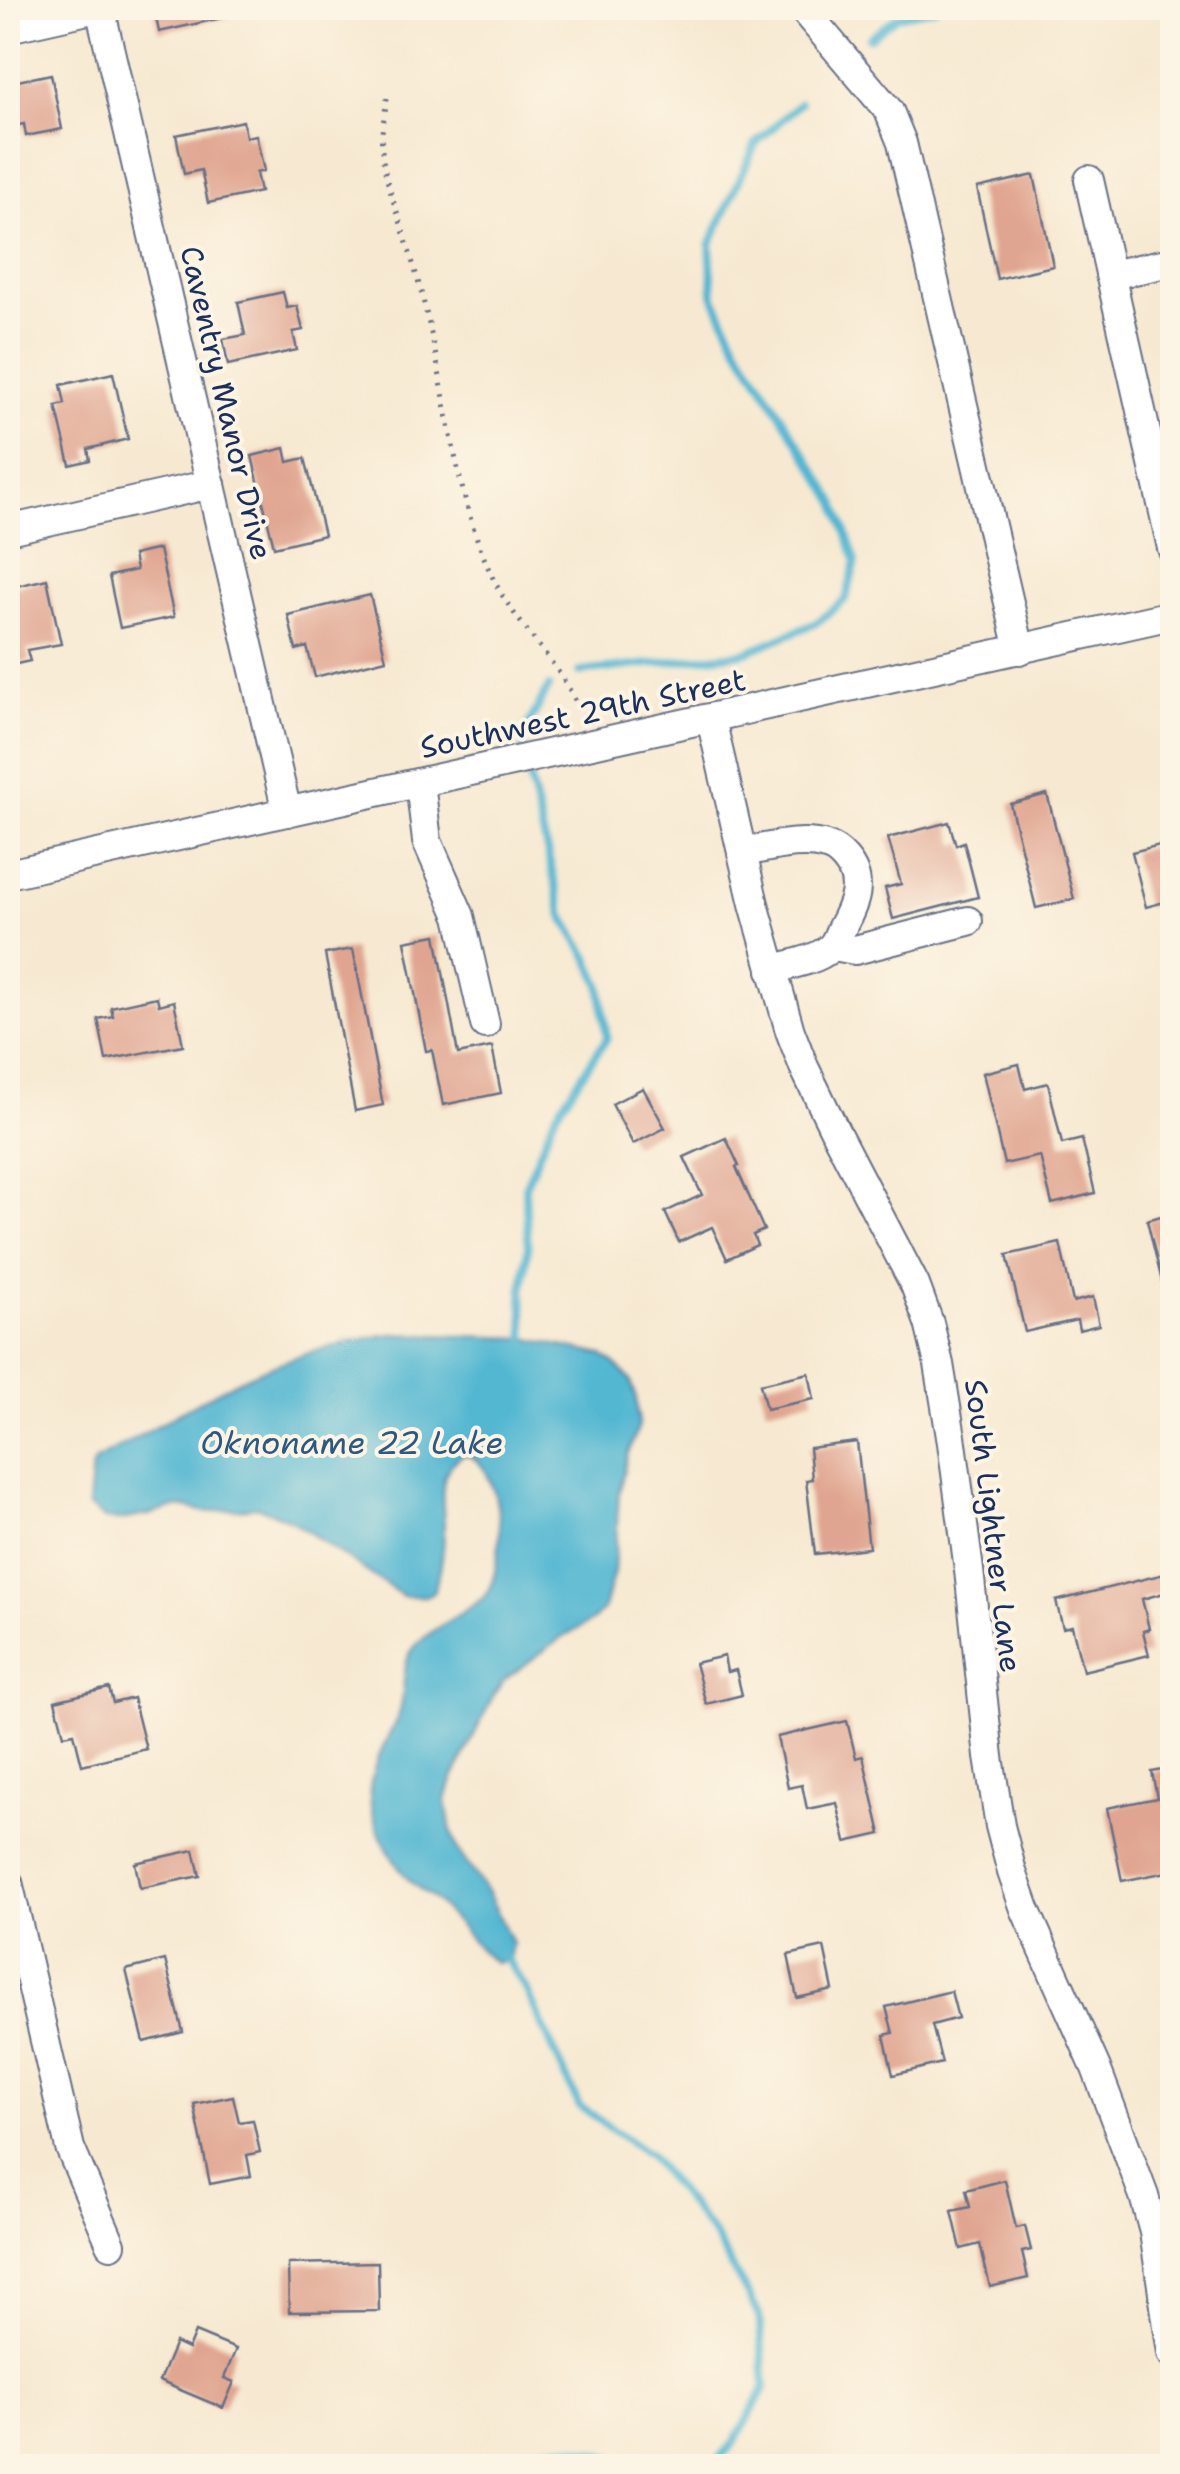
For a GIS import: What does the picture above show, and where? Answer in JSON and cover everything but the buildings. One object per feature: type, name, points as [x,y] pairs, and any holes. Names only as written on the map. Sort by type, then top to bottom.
[{"type":"street","points":[[8,28],[99,8]]},
{"type":"street","name":"Caventry Manor Drive","points":[[99,8],[287,812]]},
{"type":"street","points":[[802,8],[888,111],[902,143],[1020,650]]},
{"type":"street","points":[[1089,180],[1167,493],[1172,548]]},
{"type":"street","points":[[1110,275],[1172,262]]},
{"type":"street","points":[[8,530],[212,484]]},
{"type":"street","name":"Southwest 29th Street","points":[[8,874],[1172,615]]},
{"type":"street","name":"South Lightner Lane","points":[[712,719],[742,852],[790,1032],[804,1067],[909,1272],[928,1323],[950,1428],[988,1757],[1000,1826],[1025,1909],[1096,2068],[1144,2196],[1154,2232],[1172,2354]]},
{"type":"street","points":[[420,783],[426,841],[460,916],[485,1024]]},
{"type":"street","points":[[742,852],[822,844],[836,849],[856,877],[852,911],[834,946],[820,955],[772,970]]},
{"type":"street","points":[[834,946],[854,950],[968,921]]},
{"type":"street","points":[[8,1882],[70,2148],[111,2244]]},
{"type":"path","points":[[387,98],[381,147],[387,181],[426,311],[465,501],[478,545],[501,593],[578,703],[589,746]]},
{"type":"water","name":"Oknoname 22 Lake","points":[[392,1334],[525,1338],[602,1355],[630,1379],[636,1396],[639,1426],[619,1493],[614,1571],[604,1608],[595,1619],[504,1680],[446,1800],[458,1851],[488,1893],[512,1943],[509,1960],[495,1963],[435,1899],[401,1870],[381,1837],[370,1801],[375,1768],[400,1711],[411,1652],[431,1632],[483,1598],[492,1583],[499,1519],[488,1477],[478,1462],[464,1454],[444,1478],[442,1560],[433,1592],[425,1596],[403,1596],[291,1520],[258,1507],[205,1512],[172,1508],[119,1520],[105,1519],[88,1506],[96,1460],[244,1378],[335,1346]]},
{"type":"waterway","points":[[869,38],[898,16],[935,8]]},
{"type":"waterway","points":[[580,672],[744,653],[816,623],[846,599],[856,561],[836,503],[737,345],[713,295],[710,245],[756,143],[800,103]]},
{"type":"waterway","points":[[523,746],[526,729],[549,687]]},
{"type":"waterway","points":[[523,1343],[522,1292],[528,1247],[525,1187],[555,1115],[607,1038],[600,984],[563,916],[529,776]]},
{"type":"waterway","points":[[503,1953],[527,1991],[579,2106],[649,2155],[713,2234],[759,2314],[765,2387],[734,2443],[712,2466]]},
{"type":"waterway","points":[[493,2466],[529,2451],[562,2447],[596,2453],[632,2466]]}]
